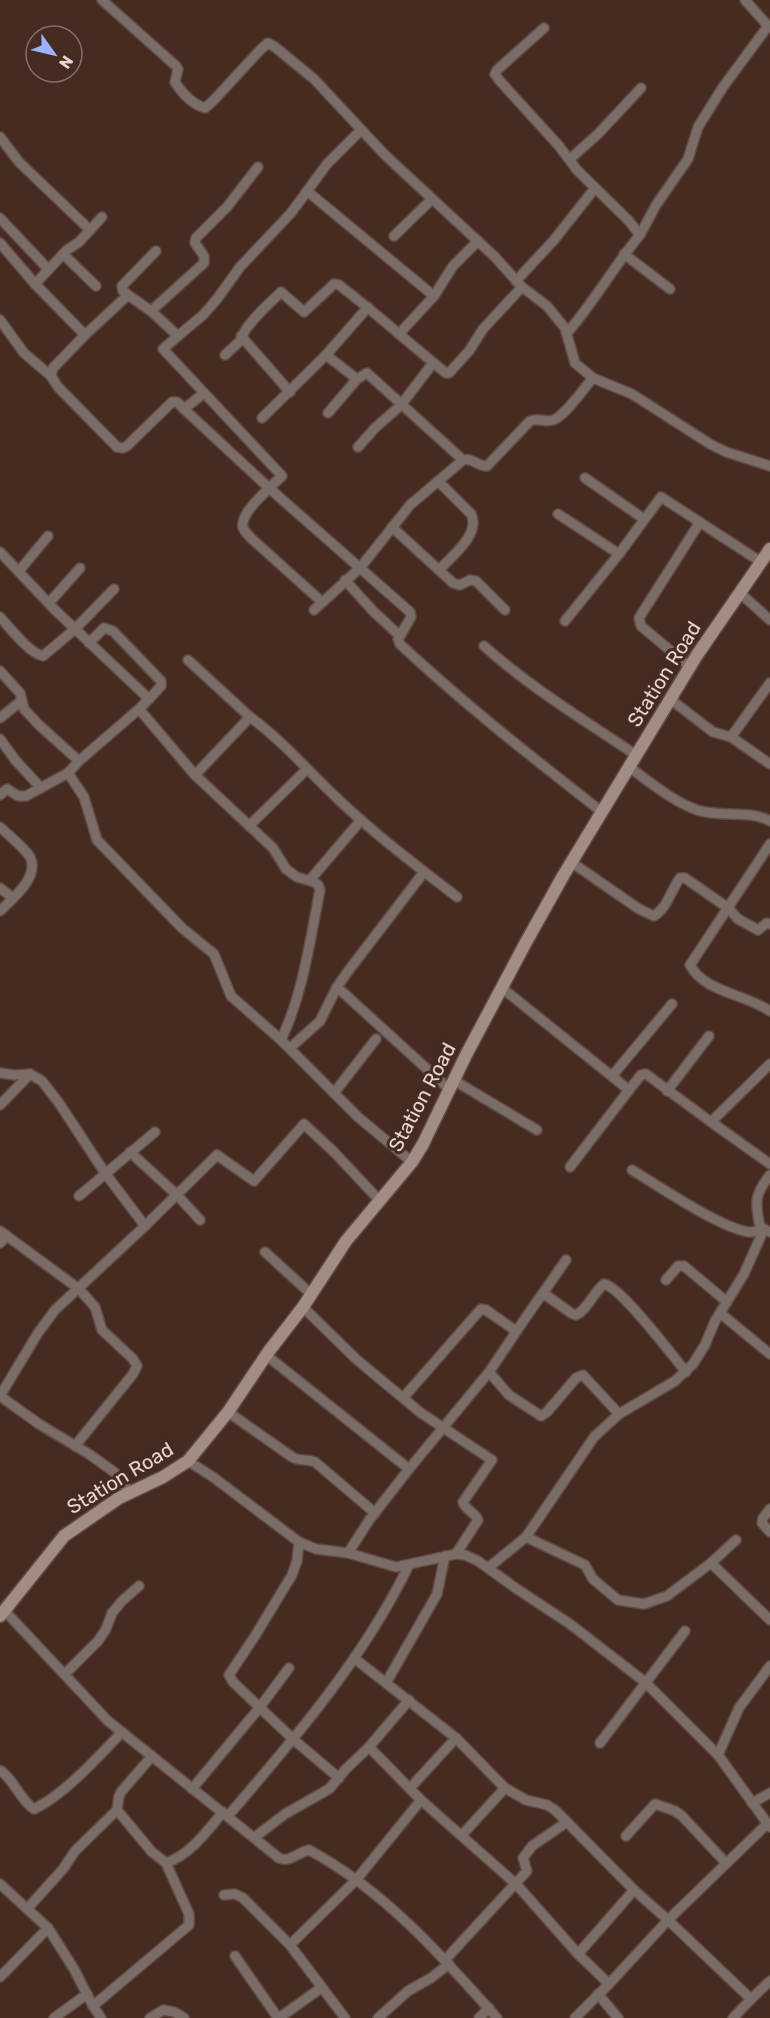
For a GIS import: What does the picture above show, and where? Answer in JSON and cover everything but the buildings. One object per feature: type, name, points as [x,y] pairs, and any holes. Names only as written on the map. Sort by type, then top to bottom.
[{"type":"main road","name":"Station Road","points":[[2,1613],[64,1536],[130,1492],[163,1478],[188,1461],[228,1412],[266,1355],[303,1307],[346,1241],[412,1162],[502,988],[571,862],[690,666],[770,549]]},
{"type":"street","points":[[102,0],[176,66],[178,69],[175,82],[181,91],[200,107],[208,106],[261,49],[270,44],[314,79],[361,130],[478,241],[519,284],[547,306],[567,333],[575,363],[593,378],[632,394],[710,444],[770,466]]},
{"type":"street","points":[[567,333],[587,310],[624,254],[640,235],[656,205],[688,159],[698,127],[723,87],[769,27],[745,0]]},
{"type":"street","points":[[544,28],[495,74],[570,159],[577,170],[629,221],[640,235]]},
{"type":"street","points":[[570,159],[598,134],[640,88]]},
{"type":"street","points":[[322,602],[244,530],[246,514],[282,476],[163,349],[217,299],[240,267],[291,213],[327,164],[361,130]]},
{"type":"street","points":[[0,137],[19,162],[90,230]]},
{"type":"street","points":[[151,311],[204,263],[204,256],[195,243],[196,238],[227,207],[258,166]]},
{"type":"street","points":[[225,355],[241,340],[241,336],[281,292],[304,312],[334,284],[339,285],[368,307],[446,373],[453,370],[469,351],[483,328],[596,189]]},
{"type":"street","points":[[307,191],[434,296]]},
{"type":"street","points":[[394,236],[432,199]]},
{"type":"street","points":[[35,284],[102,217]]},
{"type":"street","points":[[0,218],[48,269]]},
{"type":"street","points":[[399,334],[434,296],[453,266],[478,241]]},
{"type":"street","points":[[0,243],[35,284],[85,335]]},
{"type":"street","points":[[156,251],[122,286],[123,291],[151,311],[178,336]]},
{"type":"street","points":[[63,254],[96,286]]},
{"type":"street","points":[[624,254],[670,289]]},
{"type":"street","points":[[51,376],[52,368],[128,295]]},
{"type":"street","points":[[262,418],[326,355],[368,307]]},
{"type":"street","points":[[0,320],[24,353],[51,376],[58,387],[111,442],[123,448],[172,402],[177,402],[269,488],[410,612],[411,617],[398,639],[400,644],[531,757],[602,812]]},
{"type":"street","points":[[241,336],[290,392]]},
{"type":"street","points":[[326,355],[357,379]]},
{"type":"street","points":[[358,447],[401,405],[433,363]]},
{"type":"street","points":[[328,413],[357,379],[367,373],[463,460]]},
{"type":"street","points":[[314,610],[360,568],[413,502],[463,460],[470,459],[487,466],[530,421],[537,419],[549,421],[560,416],[593,378]]},
{"type":"street","points":[[184,409],[204,393]]},
{"type":"street","points":[[585,478],[645,519]]},
{"type":"street","points":[[438,481],[471,514],[474,520],[474,528],[466,540],[439,570]]},
{"type":"street","points":[[565,621],[661,497],[760,562]]},
{"type":"street","points":[[558,514],[619,554]]},
{"type":"street","points":[[690,666],[641,626],[639,618],[700,522]]},
{"type":"street","points":[[392,527],[457,585],[470,580],[476,581],[505,610]]},
{"type":"street","points":[[19,571],[48,536]]},
{"type":"street","points":[[0,552],[89,643],[149,699]]},
{"type":"street","points":[[49,603],[80,568]]},
{"type":"street","points":[[345,580],[400,636]]},
{"type":"street","points":[[0,617],[27,646],[40,656],[46,654],[75,629],[114,589]]},
{"type":"street","points":[[740,593],[770,620]]},
{"type":"street","points":[[0,780],[4,792],[22,796],[41,788],[68,772],[139,709],[161,686],[161,681],[109,628],[104,628],[89,643]]},
{"type":"street","points":[[484,646],[512,671],[636,755]]},
{"type":"street","points":[[188,660],[268,731],[385,842],[457,897]]},
{"type":"street","points":[[0,671],[16,688],[24,709],[79,760]]},
{"type":"street","points":[[731,738],[769,688]]},
{"type":"street","points":[[670,699],[713,732],[731,738],[770,764]]},
{"type":"street","points":[[0,718],[21,701]]},
{"type":"street","points":[[139,709],[195,775],[273,848],[286,869],[297,877],[310,880],[318,885],[320,890],[291,1018],[281,1040]]},
{"type":"street","points":[[195,775],[250,717]]},
{"type":"street","points":[[0,739],[15,761],[41,788]]},
{"type":"street","points":[[629,768],[697,810],[763,817],[770,821]]},
{"type":"street","points":[[249,826],[308,769]]},
{"type":"street","points":[[68,772],[84,797],[97,840],[182,928],[214,954],[231,996],[290,1048],[358,1117],[412,1162]]},
{"type":"street","points":[[310,880],[361,820]]},
{"type":"street","points":[[0,827],[27,853],[33,866],[25,884],[0,911]]},
{"type":"street","points":[[770,844],[690,964],[694,973],[710,985],[749,999],[770,1011]]},
{"type":"street","points":[[571,862],[639,909],[654,916],[662,910],[677,882],[685,878],[728,908],[738,919],[758,930],[767,923],[770,924]]},
{"type":"street","points":[[290,1048],[320,1021],[337,987],[424,872]]},
{"type":"street","points":[[0,888],[13,898]]},
{"type":"street","points":[[337,987],[452,1086],[537,1130]]},
{"type":"street","points":[[502,988],[629,1090]]},
{"type":"street","points":[[612,1076],[672,1004]]},
{"type":"street","points":[[667,1090],[709,1036]]},
{"type":"street","points":[[334,1093],[376,1039]]},
{"type":"street","points":[[711,1122],[770,1064]]},
{"type":"street","points":[[0,1073],[30,1074],[42,1081],[105,1173],[145,1226]]},
{"type":"street","points":[[0,1104],[30,1074]]},
{"type":"street","points":[[570,1167],[641,1075],[646,1074],[770,1164]]},
{"type":"street","points":[[130,1492],[114,1472],[0,1396],[49,1318],[70,1294],[79,1289],[217,1155],[254,1181],[304,1124],[379,1200]]},
{"type":"street","points":[[79,1196],[155,1132]]},
{"type":"street","points":[[130,1152],[177,1194],[200,1220]]},
{"type":"street","points":[[632,1170],[717,1220],[751,1232],[767,1230]]},
{"type":"street","points":[[767,1230],[760,1227],[756,1200],[759,1190],[770,1175]]},
{"type":"street","points":[[488,1568],[526,1537],[586,1448],[601,1430],[619,1414],[642,1402],[686,1372],[700,1354],[720,1313],[767,1230]]},
{"type":"street","points":[[2,1237],[79,1289],[95,1307],[102,1330],[133,1359],[137,1366],[134,1374],[75,1446]]},
{"type":"street","points":[[265,1252],[311,1294]]},
{"type":"street","points":[[348,1553],[409,1469],[489,1372],[566,1260]]},
{"type":"street","points":[[666,1280],[674,1269],[684,1266],[727,1302]]},
{"type":"street","points":[[543,1293],[571,1313],[576,1314],[583,1310],[604,1284],[611,1286],[641,1317],[686,1372]]},
{"type":"street","points":[[303,1307],[356,1359],[403,1398],[492,1460],[463,1502],[478,1520],[456,1554]]},
{"type":"street","points":[[403,1398],[481,1309],[486,1310],[516,1331]]},
{"type":"street","points":[[720,1313],[770,1354]]},
{"type":"street","points":[[266,1355],[409,1469]]},
{"type":"street","points":[[489,1372],[510,1395],[541,1416],[576,1378],[583,1375],[619,1414]]},
{"type":"street","points":[[228,1412],[292,1457],[315,1462],[375,1513]]},
{"type":"street","points":[[188,1461],[213,1477],[299,1542],[326,1551],[348,1553],[396,1567],[456,1554],[478,1561],[570,1624],[645,1682],[718,1755],[769,1826],[726,1863],[668,1920],[575,2018]]},
{"type":"street","points":[[770,1509],[762,1523],[770,1532]]},
{"type":"street","points":[[526,1537],[585,1565],[593,1579],[618,1600],[644,1604],[667,1596],[711,1563],[736,1540]]},
{"type":"street","points":[[299,1542],[297,1562],[292,1575],[229,1675],[233,1682],[294,1740],[339,1778]]},
{"type":"street","points":[[386,1683],[437,1594],[444,1556]]},
{"type":"street","points":[[711,1563],[770,1620]]},
{"type":"street","points":[[166,1863],[176,1860],[185,1853],[226,1814],[294,1740],[354,1658],[393,1597],[409,1565]]},
{"type":"street","points":[[65,1674],[98,1641],[112,1613],[139,1586]]},
{"type":"street","points":[[2,1613],[65,1674],[108,1721],[282,1860],[309,1850],[356,1880],[398,1915],[447,1962],[497,2018]]},
{"type":"street","points":[[600,1743],[685,1631]]},
{"type":"street","points":[[354,1658],[456,1738],[505,1788],[526,1800],[547,1805],[567,1822],[634,1890],[750,1998]]},
{"type":"street","points":[[718,1755],[739,1708],[770,1666]]},
{"type":"street","points":[[192,1789],[289,1668]]},
{"type":"street","points":[[255,1838],[285,1814],[327,1791],[409,1700]]},
{"type":"street","points":[[0,1772],[10,1777],[28,1805],[34,1809],[43,1805],[85,1770],[122,1732]]},
{"type":"street","points":[[410,1788],[456,1738]]},
{"type":"street","points":[[369,1747],[421,1800],[516,1884],[578,1954],[609,1984]]},
{"type":"street","points":[[27,1909],[63,1869],[75,1851],[117,1809],[118,1796],[152,1756]]},
{"type":"street","points":[[462,1835],[505,1788]]},
{"type":"street","points":[[752,1803],[770,1794]]},
{"type":"street","points":[[290,1945],[356,1880],[421,1800]]},
{"type":"street","points":[[626,1836],[652,1806],[659,1804],[679,1813],[726,1863]]},
{"type":"street","points":[[93,2006],[189,1925],[189,1914],[166,1863],[153,1852],[117,1809]]},
{"type":"street","points":[[378,2018],[408,1991],[431,1978],[447,1962],[527,1871],[523,1858],[532,1846],[567,1822]]},
{"type":"street","points":[[0,1884],[15,1895],[48,1928],[101,2018]]},
{"type":"street","points":[[578,1954],[634,1890]]},
{"type":"street","points":[[224,1895],[235,1894],[243,1898],[290,1945],[345,2018]]},
{"type":"street","points":[[0,1977],[48,1928]]},
{"type":"street","points":[[235,1956],[279,2018],[321,1988]]},
{"type":"street","points":[[733,2018],[750,1998],[770,1981]]},
{"type":"street","points":[[54,2018],[87,1994]]},
{"type":"street","points":[[598,1994],[618,2018]]},
{"type":"street","points":[[479,2018],[489,2008]]},
{"type":"street","points":[[150,2018],[163,2010],[174,2012],[184,2018]]}]
